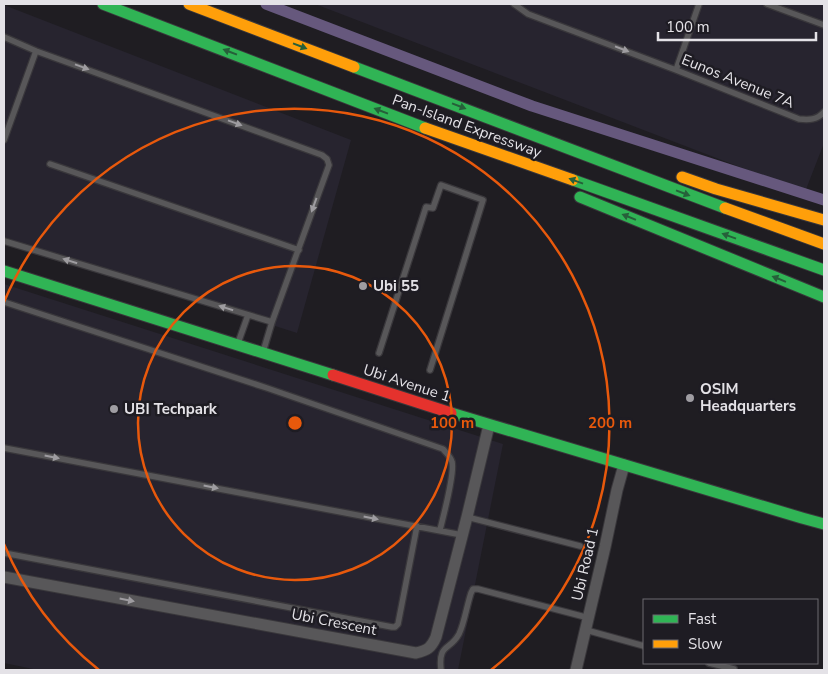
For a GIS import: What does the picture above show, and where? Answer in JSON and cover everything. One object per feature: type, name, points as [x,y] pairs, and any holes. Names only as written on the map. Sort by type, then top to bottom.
[{"type":"main road","name":"Pan-Island Expressway","points":[[103,4],[427,129],[824,270]]},
{"type":"main road","name":"Pan-Island Expressway","points":[[189,4],[698,198],[824,244]]},
{"type":"main road","points":[[427,129],[545,182]]},
{"type":"main road","points":[[605,162],[629,159]]},
{"type":"main road","points":[[672,174],[716,189],[824,220]]},
{"type":"main road","points":[[572,194],[824,297]]},
{"type":"main road","name":"Ubi Avenue 1","points":[[4,271],[489,425],[824,524]]},
{"type":"street","name":"Ubi Crescent","points":[[4,577],[416,653],[424,651],[432,646],[436,637],[489,425]]},
{"type":"street","name":"Ubi Road 1","points":[[576,670],[624,465]]},
{"type":"lane","name":"Eunos Avenue 7A","points":[[514,4],[528,14],[799,119],[815,119],[824,112]]},
{"type":"lane","points":[[676,70],[699,4]]},
{"type":"lane","points":[[767,4],[824,25]]},
{"type":"lane","points":[[4,37],[327,159],[329,165],[263,352]]},
{"type":"lane","points":[[4,140],[36,50]]},
{"type":"lane","points":[[50,164],[298,250]]},
{"type":"lane","points":[[379,354],[426,207],[434,208],[441,185],[483,200],[430,370]]},
{"type":"lane","points":[[4,241],[272,322]]},
{"type":"lane","points":[[4,302],[267,388],[443,449],[453,463],[449,492],[440,530]]},
{"type":"lane","points":[[237,345],[248,315]]},
{"type":"lane","points":[[4,448],[462,535]]},
{"type":"lane","points":[[467,518],[580,546]]},
{"type":"lane","points":[[4,553],[395,627],[398,624],[417,526]]},
{"type":"lane","points":[[440,670],[441,655],[458,635],[473,589],[589,618]]},
{"type":"lane","points":[[586,630],[643,646]]},
{"type":"lane","points":[[713,664],[734,669]]},
{"type":"shaded area","points":[[315,4],[824,4],[824,143],[805,192]]},
{"type":"shaded area","points":[[4,5],[351,140],[297,333],[4,240]]},
{"type":"shaded area","name":"UBI Techpark","points":[[4,284],[503,444],[458,670],[38,670],[4,663]]},
{"type":"waterway","points":[[266,4],[532,106],[824,200]]},
{"type":"traffic: fast","points":[[103,4],[425,128]]},
{"type":"traffic: fast","points":[[354,67],[725,208]]},
{"type":"traffic: fast","points":[[573,180],[824,270]]},
{"type":"traffic: fast","points":[[580,197],[824,297]]},
{"type":"traffic: fast","points":[[4,271],[333,375]]},
{"type":"traffic: fast","points":[[451,413],[802,518]]},
{"type":"traffic: fast","points":[[802,518],[824,524]]},
{"type":"traffic: slow","points":[[189,4],[354,67]]},
{"type":"traffic: slow","points":[[425,128],[573,180]]},
{"type":"traffic: slow","points":[[682,177],[716,189],[824,220]]},
{"type":"traffic: slow","points":[[725,208],[824,244]]},
{"type":"traffic: jam","points":[[333,375],[451,413]]},
{"type":"place","name":"Ubi 55","points":[[363,286]]},
{"type":"place","name":"OSIM Headquarters","points":[[690,398]]},
{"type":"place","name":"UBI Techpark","points":[[114,409]]}]
